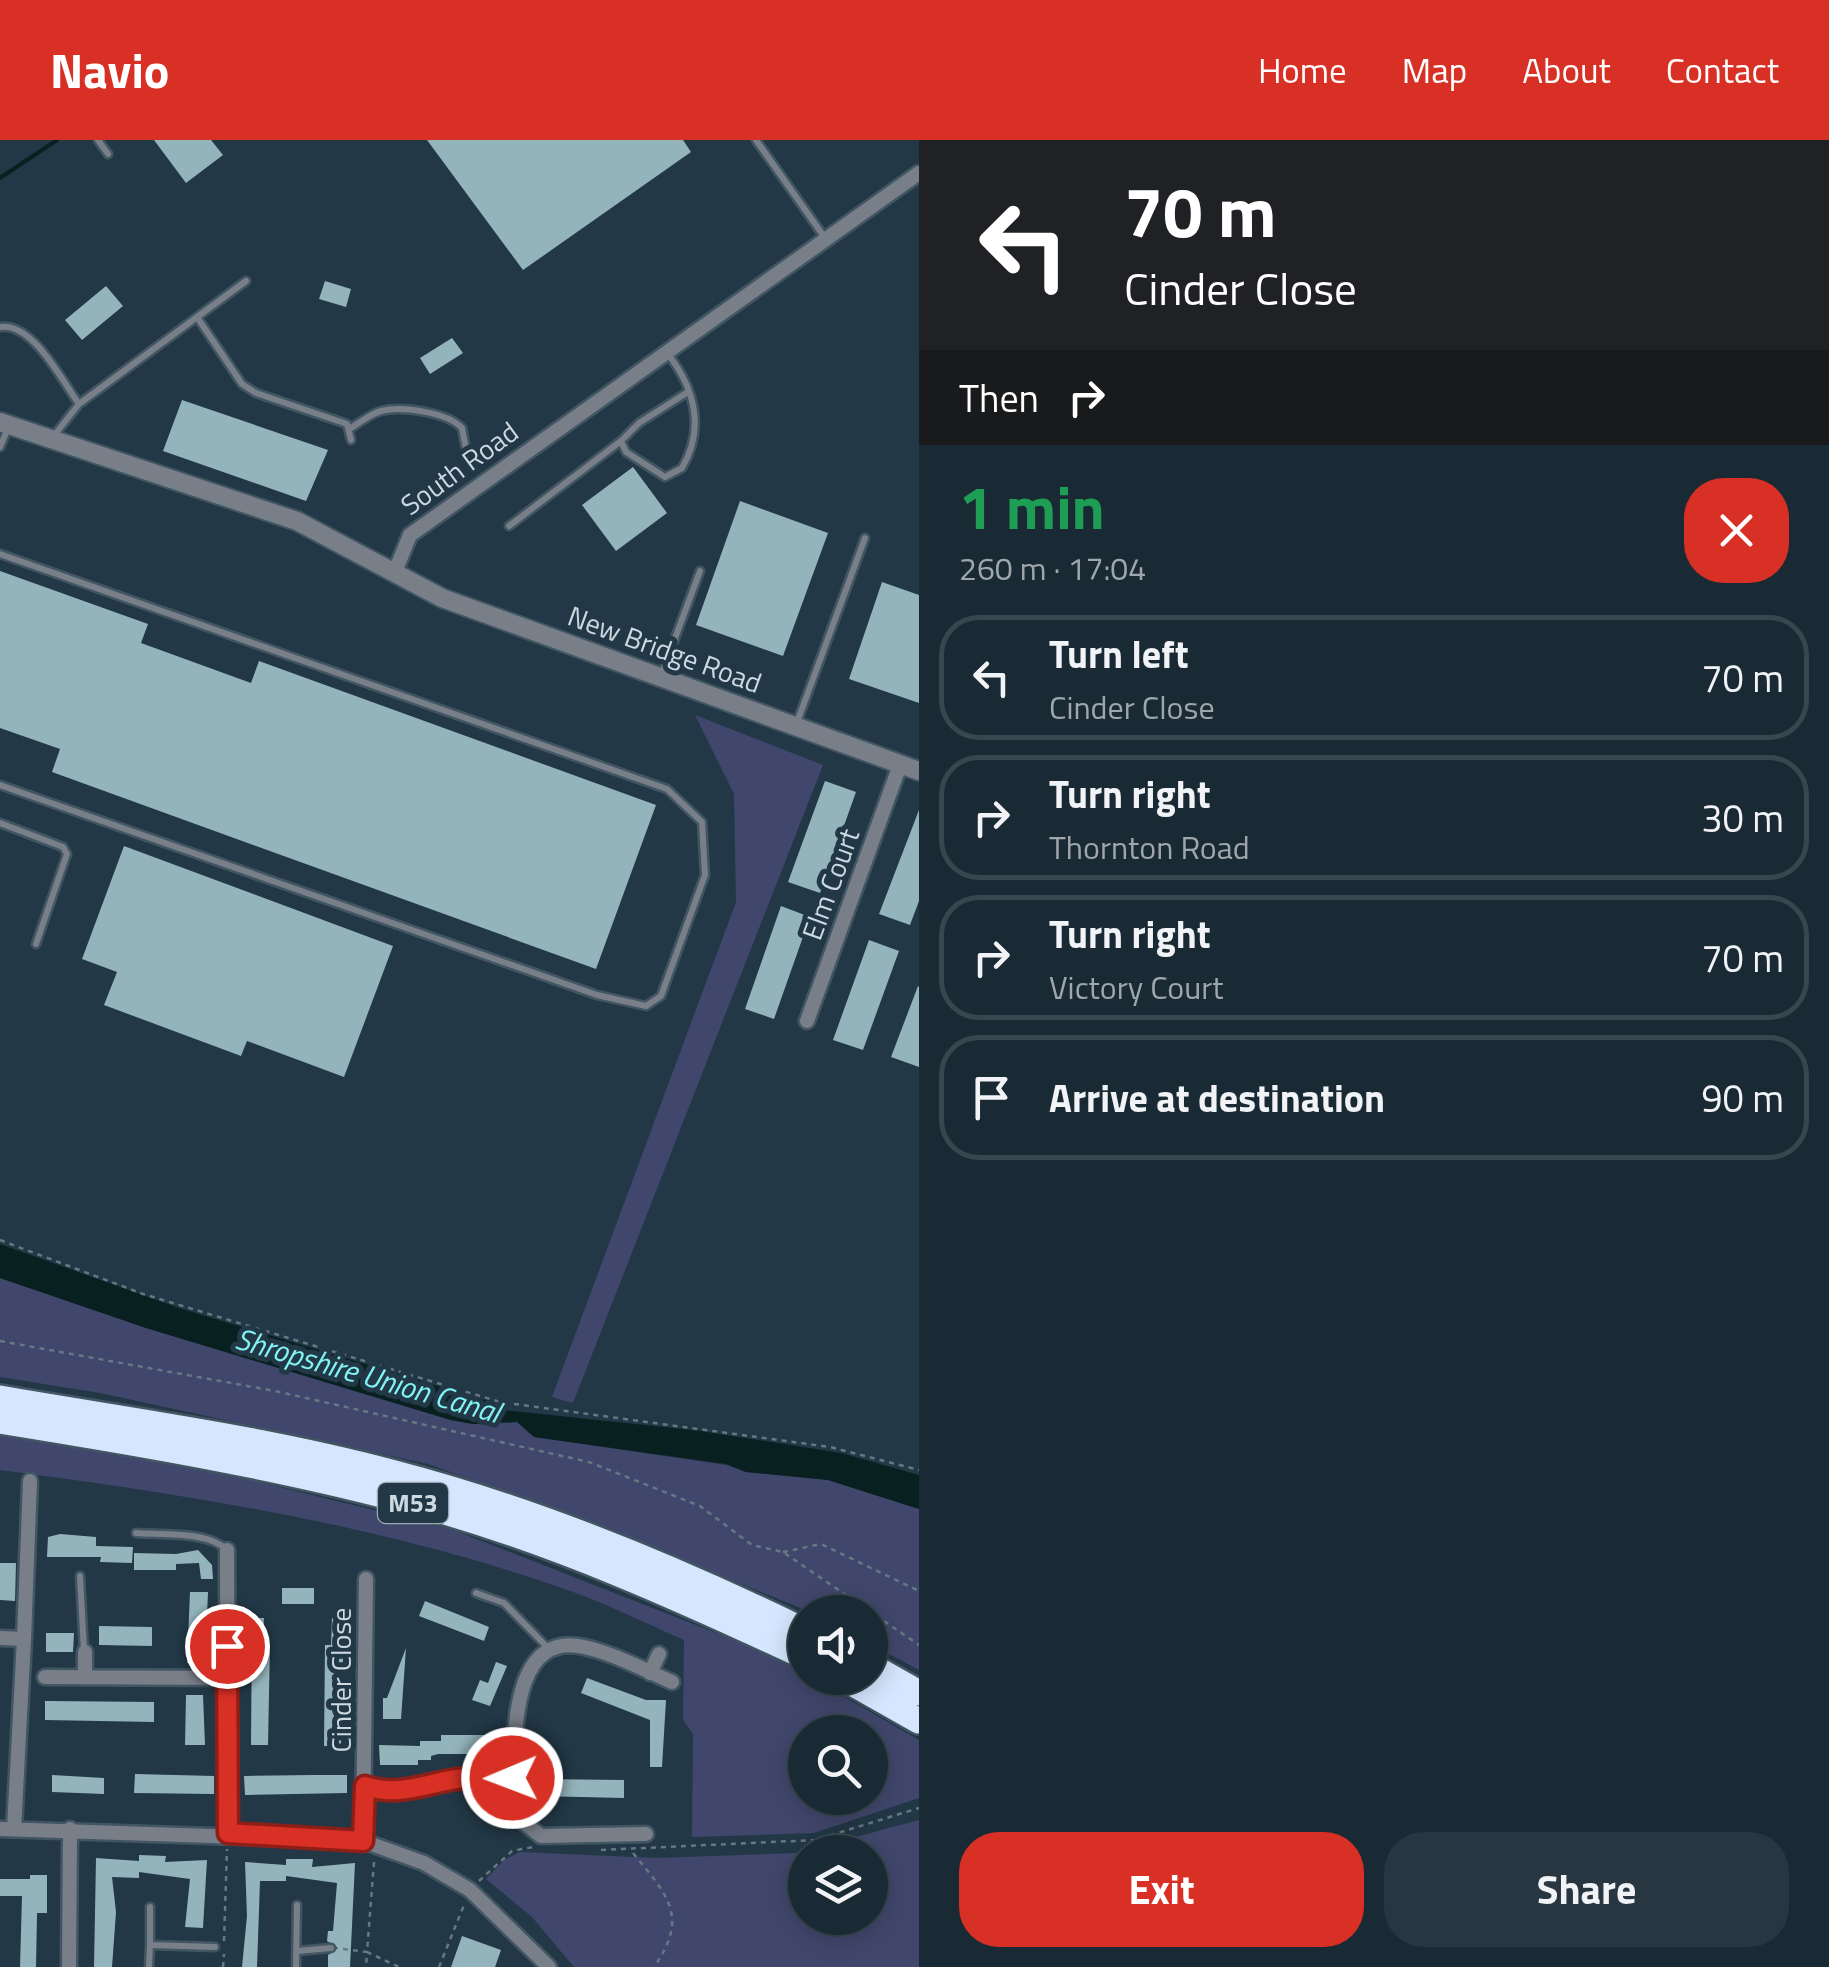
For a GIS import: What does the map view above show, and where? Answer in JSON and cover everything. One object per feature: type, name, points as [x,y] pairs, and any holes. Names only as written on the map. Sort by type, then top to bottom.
[{"type":"highway","name":"M53","points":[[0,1398],[265,1444],[398,1473],[585,1535],[788,1623]]},
{"type":"highway","name":"M53","points":[[0,1420],[259,1466],[428,1507],[572,1554],[788,1649]]},
{"type":"highway","points":[[888,1675],[919,1693]]},
{"type":"highway","points":[[873,1695],[919,1721]]},
{"type":"street","name":"South Road","points":[[394,574],[410,535],[919,173]]},
{"type":"street","points":[[5,423],[296,521],[394,574]]},
{"type":"street","name":"New Bridge Road","points":[[394,574],[442,598],[919,771]]},
{"type":"street","name":"Elm Court","points":[[807,1021],[900,765]]},
{"type":"street","points":[[30,1481],[24,1639],[7,1829],[228,1833],[369,1843],[424,1863],[470,1890],[549,1967]]},
{"type":"street","points":[[227,1550],[228,1833]]},
{"type":"street","name":"Cinder Close","points":[[366,1578],[365,1786],[369,1843]]},
{"type":"street","points":[[0,1638],[24,1639]]},
{"type":"street","points":[[646,1834],[541,1836],[519,1819],[512,1778],[516,1714],[524,1679],[550,1650],[582,1646],[672,1682]]},
{"type":"street","points":[[84,1652],[85,1677]]},
{"type":"street","points":[[650,1673],[659,1654]]},
{"type":"street","points":[[46,1677],[227,1678]]},
{"type":"street","points":[[365,1786],[382,1792],[420,1789],[457,1779],[512,1778]]},
{"type":"street","points":[[69,1967],[70,1829]]},
{"type":"lane","points":[[98,140],[108,154]]},
{"type":"lane","points":[[756,140],[826,240]]},
{"type":"lane","points":[[52,438],[79,404],[246,281]]},
{"type":"lane","points":[[197,317],[242,384],[256,393],[351,428],[382,411],[445,416],[462,428],[466,449]]},
{"type":"lane","points":[[0,327],[10,325],[28,335],[79,404]]},
{"type":"lane","points":[[621,441],[626,452],[665,477],[675,475],[693,450],[697,432],[688,392],[667,353]]},
{"type":"lane","points":[[508,526],[621,441],[639,423],[688,392]]},
{"type":"lane","points":[[0,447],[5,423]]},
{"type":"lane","points":[[351,428],[351,440]]},
{"type":"lane","points":[[796,726],[865,538]]},
{"type":"lane","points":[[0,554],[667,789],[702,822],[705,875],[661,996],[646,1006],[597,996],[0,784]]},
{"type":"lane","points":[[661,677],[700,571]]},
{"type":"lane","points":[[0,823],[63,847],[67,854],[36,944]]},
{"type":"lane","points":[[136,1533],[187,1537],[221,1544],[227,1550]]},
{"type":"lane","points":[[80,1576],[84,1652]]},
{"type":"lane","points":[[476,1593],[504,1603],[550,1650]]},
{"type":"lane","points":[[149,1967],[150,1906]]},
{"type":"lane","points":[[296,1906],[296,1967]]},
{"type":"lane","points":[[150,1945],[214,1947]]},
{"type":"lane","points":[[297,1951],[331,1948]]},
{"type":"lane","points":[[528,1967],[538,1953]]},
{"type":"path","points":[[0,1240],[143,1294],[500,1402],[830,1447],[919,1470]]},
{"type":"path","points":[[0,1340],[275,1391],[590,1462],[700,1506],[752,1545],[783,1552],[919,1644]]},
{"type":"path","points":[[783,1552],[821,1544],[919,1591]]},
{"type":"path","points":[[595,1850],[632,1852],[815,1840],[919,1808]]},
{"type":"path","points":[[224,1967],[228,1833]]},
{"type":"path","points":[[366,1967],[369,1843]]},
{"type":"path","points":[[440,1967],[470,1890],[512,1851],[540,1847]]},
{"type":"path","points":[[632,1852],[672,1902],[672,1942],[654,1967]]},
{"type":"path","points":[[331,1948],[367,1952],[399,1967]]},
{"type":"shaded area","points":[[695,715],[823,765],[573,1403],[552,1397],[736,902],[734,794]]},
{"type":"shaded area","points":[[0,1278],[146,1328],[450,1420],[473,1424],[517,1422],[534,1437],[726,1465],[746,1472],[828,1480],[919,1509],[919,1670],[888,1654],[888,1595],[788,1595],[788,1603],[580,1518],[428,1464],[100,1393],[0,1377]]},
{"type":"shaded area","points":[[0,1433],[239,1477],[451,1529],[770,1654],[788,1664],[788,1695],[841,1695],[876,1715],[788,1715],[788,1815],[868,1815],[814,1833],[692,1837],[693,1734],[683,1720],[684,1640],[573,1592],[433,1549],[290,1516],[0,1470]]},
{"type":"shaded area","points":[[888,1722],[919,1740],[919,1798],[888,1808]]},
{"type":"shaded area","points":[[919,1820],[919,1967],[574,1967],[532,1917],[486,1879],[504,1860],[520,1852],[655,1858],[788,1853],[788,1935],[888,1935],[888,1835],[863,1835]]},
{"type":"water","name":"Shropshire Union Canal","points":[[0,1244],[179,1308],[491,1402],[503,1410],[701,1431],[841,1453],[919,1475],[919,1509],[828,1480],[746,1472],[726,1464],[534,1437],[517,1422],[473,1424],[451,1420],[146,1328],[0,1278]]},
{"type":"building","points":[[154,140],[211,140],[223,155],[186,183]]},
{"type":"building","points":[[427,140],[683,140],[691,152],[523,270]]},
{"type":"building","points":[[325,281],[351,289],[346,307],[319,299]]},
{"type":"building","points":[[106,286],[123,306],[82,340],[65,320]]},
{"type":"building","points":[[452,338],[463,353],[430,374],[420,358]]},
{"type":"building","points":[[182,400],[328,450],[306,501],[163,451]]},
{"type":"building","points":[[633,467],[667,513],[616,551],[582,505]]},
{"type":"building","points":[[740,501],[828,533],[783,656],[696,625]]},
{"type":"building","points":[[0,571],[148,624],[141,643],[251,683],[259,661],[656,805],[596,969],[52,772],[60,749],[0,728]]},
{"type":"building","points":[[882,582],[919,595],[919,703],[849,679]]},
{"type":"building","points":[[825,781],[856,792],[820,893],[788,882]]},
{"type":"building","points":[[919,810],[919,901],[910,925],[879,914]]},
{"type":"building","points":[[124,846],[393,946],[344,1077],[247,1041],[241,1056],[104,1005],[117,972],[82,959]]},
{"type":"building","points":[[781,906],[810,917],[774,1019],[745,1009]]},
{"type":"building","points":[[869,940],[899,951],[863,1050],[833,1040]]},
{"type":"building","points":[[919,987],[919,1067],[891,1057]]},
{"type":"building","points":[[48,1537],[96,1537],[96,1546],[133,1547],[132,1563],[100,1562],[101,1557],[47,1557]]},
{"type":"building","points":[[198,1550],[212,1565],[213,1579],[201,1579],[199,1563],[176,1564],[176,1570],[134,1570],[134,1553]]},
{"type":"building","points":[[0,1563],[16,1563],[15,1601],[0,1600]]},
{"type":"building","points":[[282,1588],[314,1588],[314,1604],[282,1604]]},
{"type":"building","points":[[190,1592],[208,1592],[205,1663],[187,1663]]},
{"type":"building","points":[[425,1601],[489,1627],[484,1641],[419,1616]]},
{"type":"building","points":[[252,1618],[264,1618],[263,1644],[270,1644],[268,1745],[251,1745]]},
{"type":"building","points":[[332,1618],[344,1618],[341,1746],[324,1746],[325,1645],[331,1645]]},
{"type":"building","points":[[99,1626],[152,1627],[152,1646],[99,1645]]},
{"type":"building","points":[[46,1633],[74,1633],[73,1652],[46,1652]]},
{"type":"building","points":[[406,1648],[401,1719],[383,1719],[383,1698],[387,1698]]},
{"type":"building","points":[[496,1662],[507,1666],[490,1706],[472,1700],[480,1680],[488,1683]]},
{"type":"building","points":[[587,1678],[646,1700],[666,1700],[662,1767],[650,1767],[650,1720],[581,1693]]},
{"type":"building","points":[[186,1695],[203,1695],[205,1745],[185,1745]]},
{"type":"building","points":[[45,1701],[154,1702],[154,1722],[45,1720]]},
{"type":"building","points":[[441,1735],[500,1735],[501,1754],[438,1754],[431,1756],[431,1760],[418,1760],[418,1765],[380,1765],[379,1745],[420,1746],[420,1741],[441,1741]]},
{"type":"building","points":[[135,1774],[214,1776],[214,1794],[134,1793]]},
{"type":"building","points":[[52,1775],[104,1778],[104,1794],[52,1792]]},
{"type":"building","points":[[347,1775],[347,1793],[245,1795],[244,1776]]},
{"type":"building","points":[[537,1779],[624,1780],[624,1798],[537,1796]]},
{"type":"building","points":[[139,1855],[166,1856],[165,1862],[207,1860],[203,1928],[185,1927],[190,1879],[139,1872],[139,1878],[112,1877],[116,1912],[112,1967],[94,1967],[96,1858],[139,1861]]},
{"type":"building","points":[[286,1859],[313,1859],[312,1867],[355,1863],[350,1967],[328,1967],[328,1955],[338,1948],[327,1941],[328,1931],[333,1931],[337,1883],[286,1876],[286,1881],[260,1881],[257,1967],[242,1967],[247,1916],[245,1862],[286,1865]]},
{"type":"building","points":[[30,1875],[47,1875],[47,1913],[37,1913],[36,1967],[20,1967],[22,1896],[0,1896],[0,1879],[30,1879]]},
{"type":"building","points":[[462,1936],[501,1950],[495,1967],[451,1967]]},
{"type":"waterway","points":[[0,178],[57,140]]},
{"type":"route","points":[[227,1646],[228,1833],[363,1841],[365,1786],[382,1792],[420,1789],[457,1779],[512,1778]]}]
